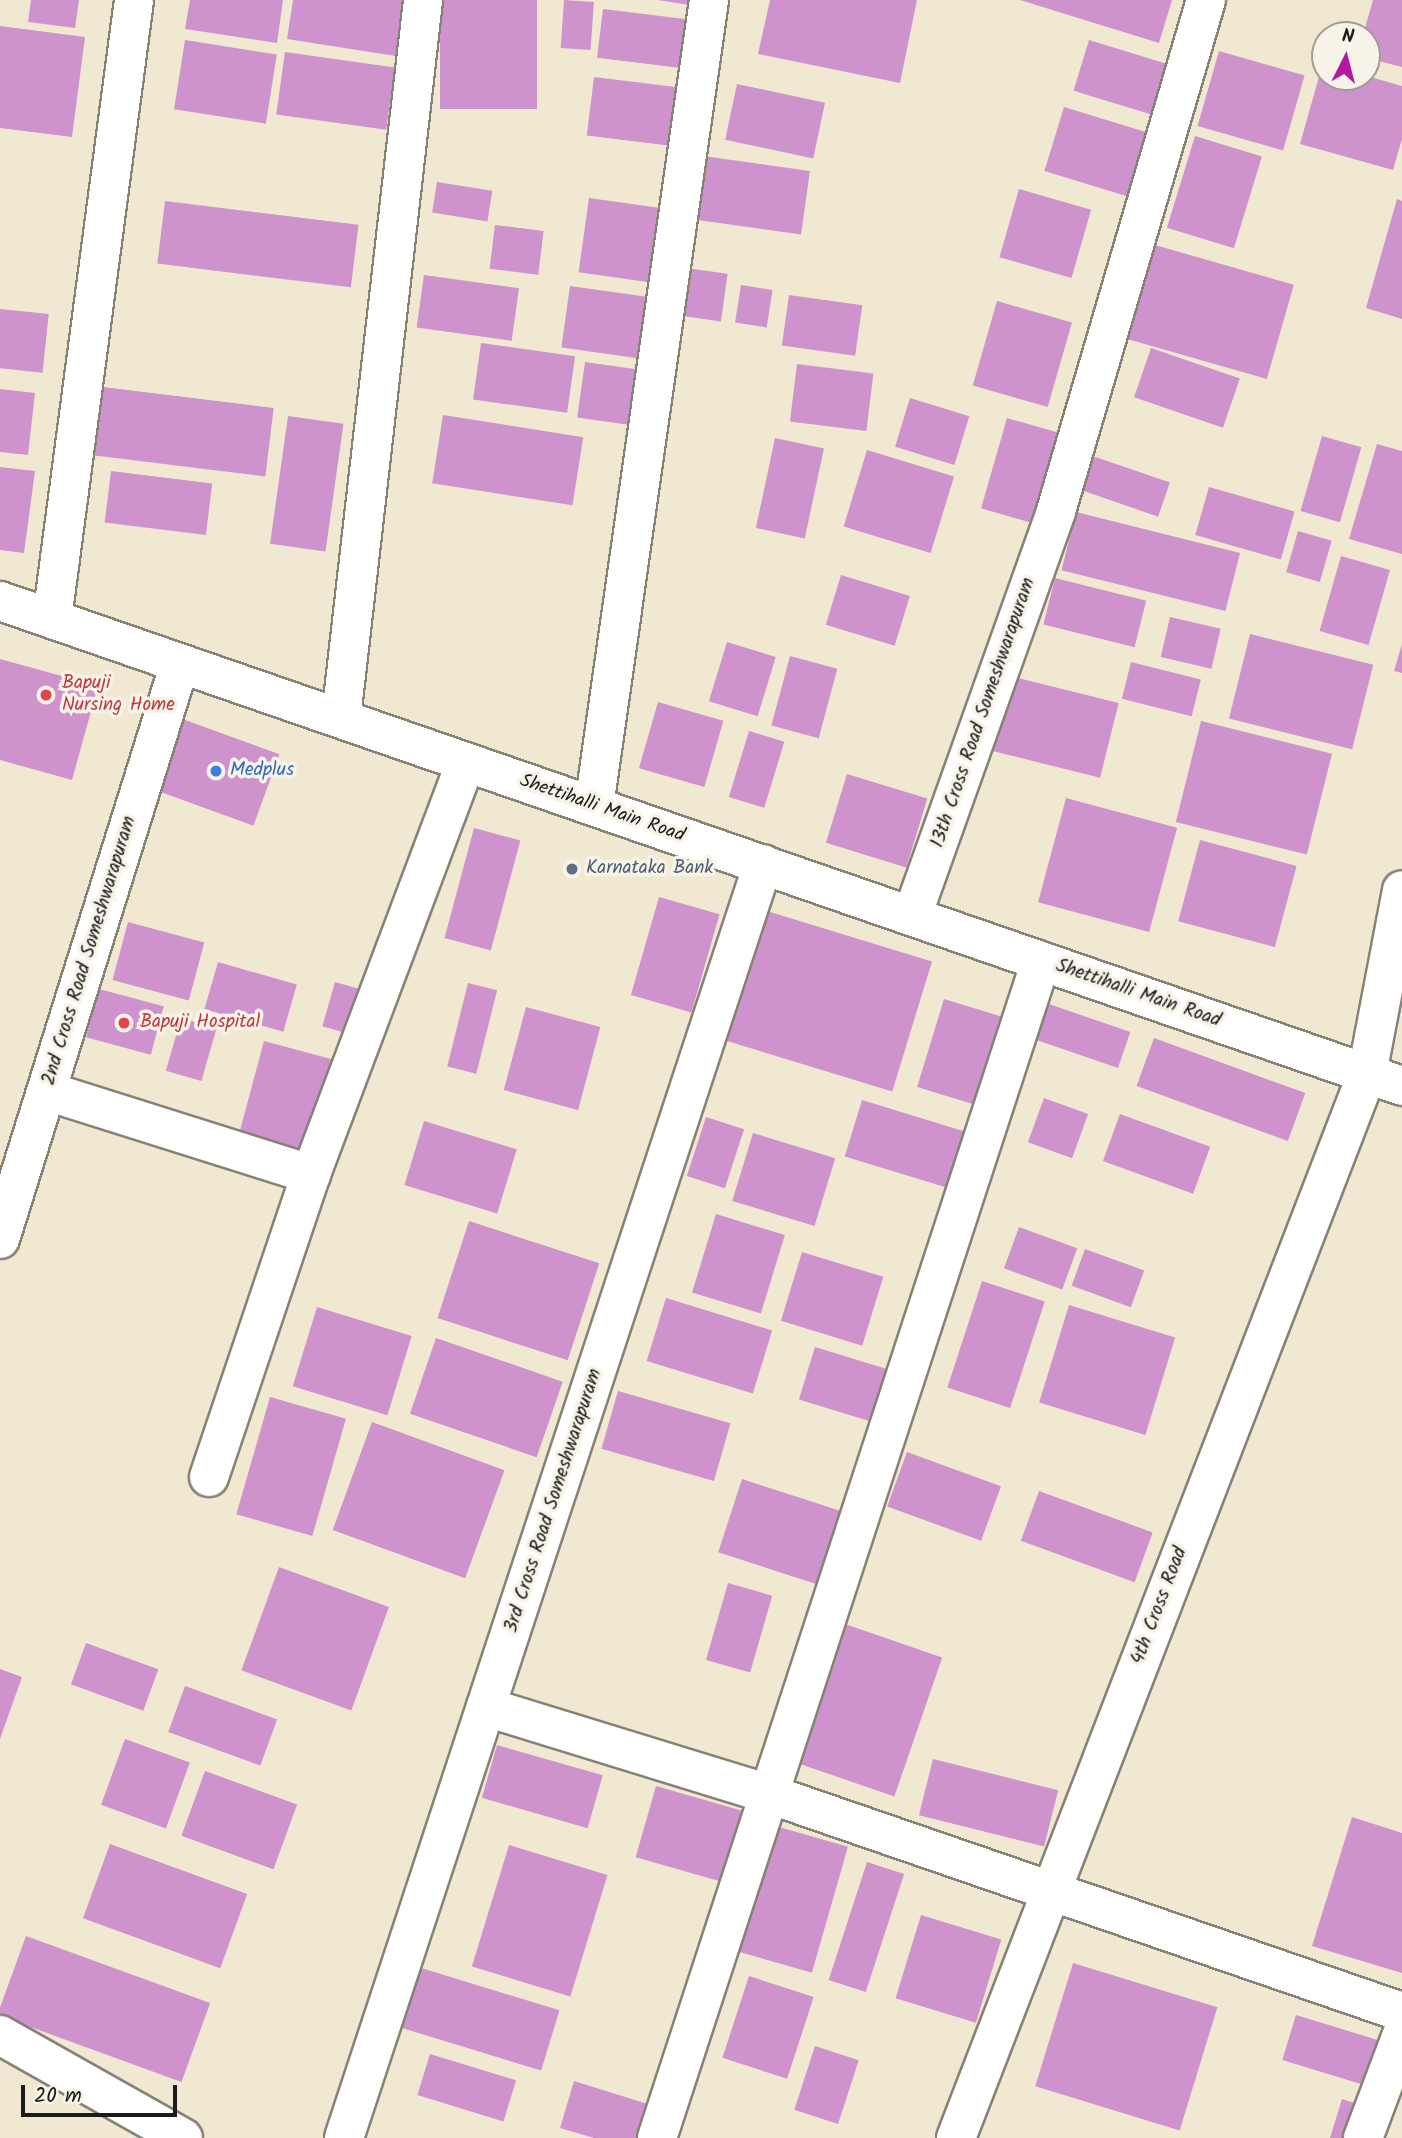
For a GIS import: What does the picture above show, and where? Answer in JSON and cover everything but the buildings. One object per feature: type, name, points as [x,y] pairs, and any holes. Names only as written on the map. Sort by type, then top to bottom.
[{"type":"street","points":[[52,619],[134,0]]},
{"type":"street","points":[[341,718],[423,0]]},
{"type":"street","points":[[594,806],[709,0]]},
{"type":"street","name":"13th Cross Road Someshwarapuram","points":[[912,916],[1056,511],[1206,0]]},
{"type":"street","name":"Shettihalli Main Road","points":[[0,601],[1402,1086]]},
{"type":"street","name":"2nd Cross Road Someshwarapuram","points":[[0,1239],[180,663]]},
{"type":"street","points":[[209,1477],[311,1174],[466,762]]},
{"type":"street","name":"3rd Cross Road Someshwarapuram","points":[[344,2138],[763,864]]},
{"type":"street","name":"4th Cross Road","points":[[956,2138],[1367,1074],[1402,890]]},
{"type":"street","points":[[657,2138],[772,1795],[1041,961]]},
{"type":"street","points":[[47,1091],[311,1174]]},
{"type":"street","points":[[486,1707],[772,1795],[1402,2012]]},
{"type":"street","points":[[1363,2138],[1402,2034]]},
{"type":"street","points":[[0,2035],[183,2138]]},
{"type":"place","name":"Bapuji Nursing Home","points":[[46,695]]},
{"type":"place","name":"Medplus","points":[[216,771]]},
{"type":"place","name":"Karnataka Bank","points":[[572,869]]},
{"type":"place","name":"Bapuji Hospital","points":[[124,1023]]}]
